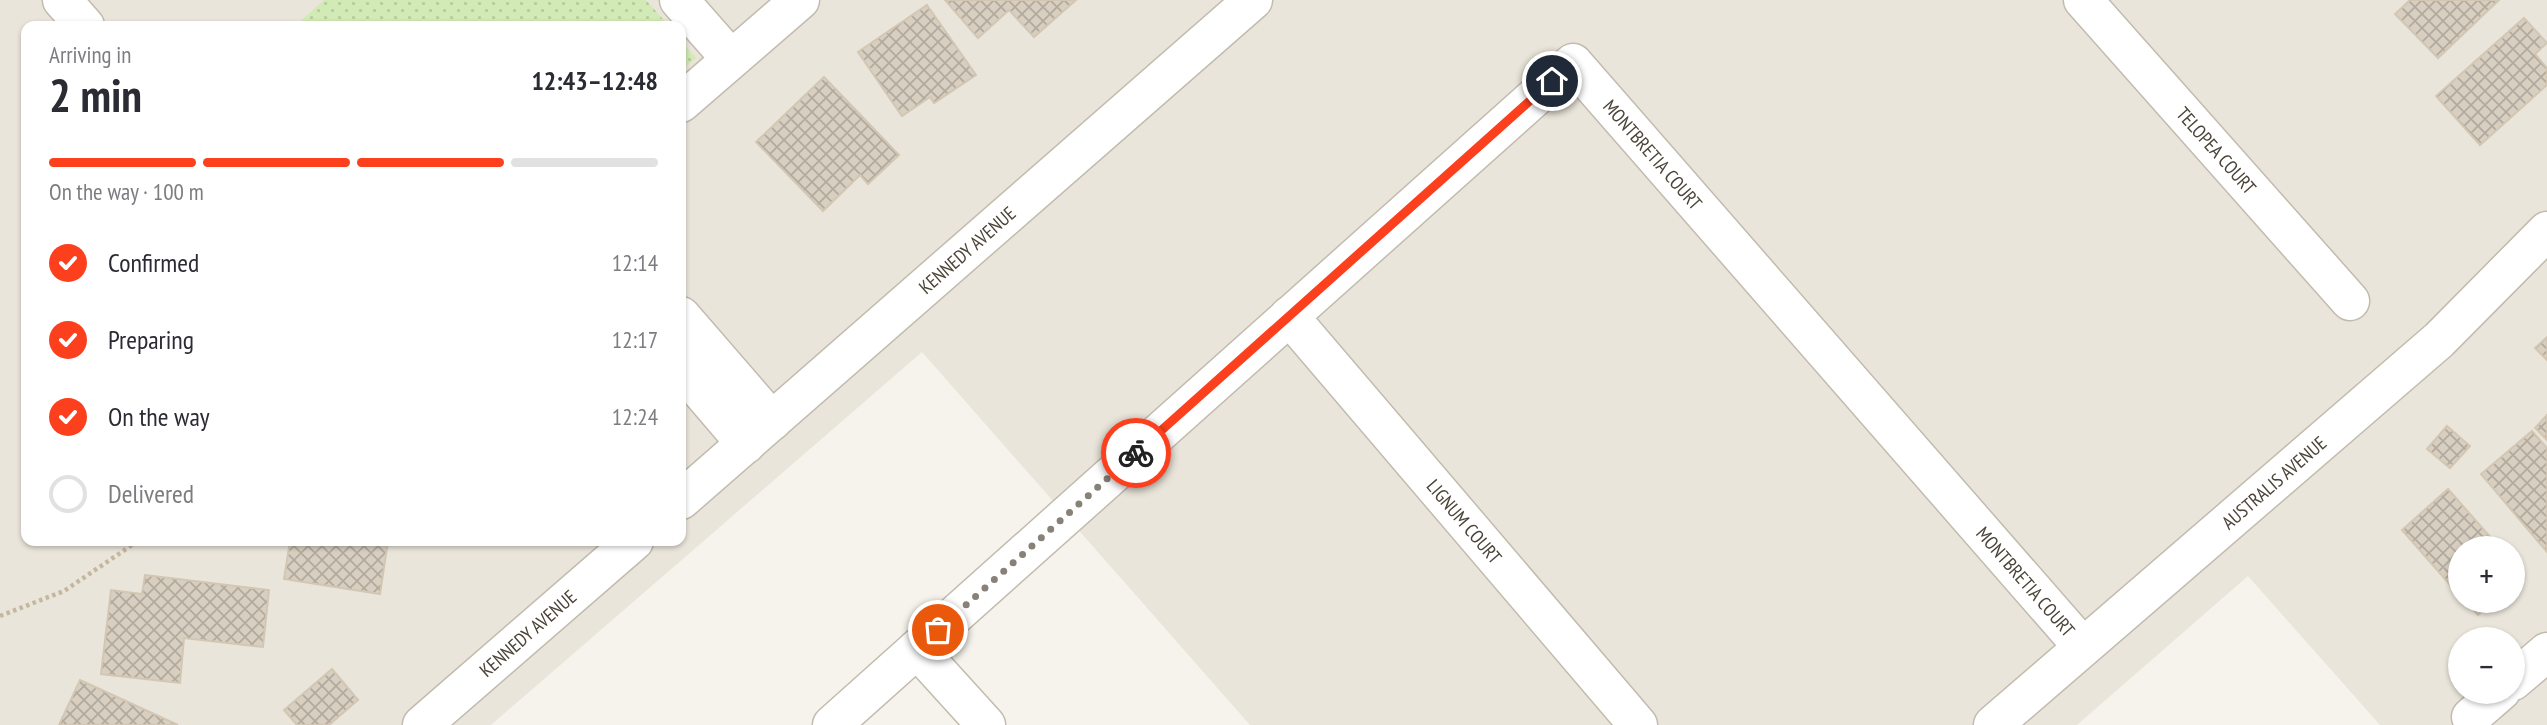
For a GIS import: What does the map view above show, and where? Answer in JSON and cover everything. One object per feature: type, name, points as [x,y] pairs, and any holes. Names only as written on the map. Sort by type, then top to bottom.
[{"type":"street","points":[[61,0],[80,21]]},
{"type":"street","points":[[679,0],[730,58]]},
{"type":"street","points":[[686,98],[800,0]]},
{"type":"street","name":"KENNEDY AVENUE","points":[[686,496],[1253,0]]},
{"type":"street","name":"TELOPEA COURT","points":[[2083,0],[2350,301]]},
{"type":"street","name":"MONTBRETIA COURT","points":[[832,725],[1573,63],[2082,646]]},
{"type":"street","name":"AUSTRALIS AVENUE","points":[[1993,725],[2439,340],[2547,231]]},
{"type":"street","name":"LIGNUM COURT","points":[[1289,316],[1638,725]]},
{"type":"street","points":[[686,323],[759,432]]},
{"type":"street","points":[[686,372],[759,432]]},
{"type":"street","name":"KENNEDY AVENUE","points":[[422,725],[628,546]]},
{"type":"street","points":[[918,649],[986,725]]},
{"type":"street","points":[[2525,671],[2547,652]]},
{"type":"street","points":[[2471,718],[2487,704]]},
{"type":"path","points":[[0,616],[64,591],[131,546]]},
{"type":"shaded area","points":[[0,0],[2547,0],[2547,725],[2380,725],[2248,576],[2077,725],[1250,725],[922,352],[491,725],[0,725]]},
{"type":"green space","points":[[324,0],[646,0],[665,21],[301,21]]},
{"type":"green space","points":[[686,46],[696,58],[686,67]]},
{"type":"building","points":[[945,0],[1076,0],[1034,37],[1009,10],[978,38]]},
{"type":"building","points":[[2410,0],[2499,0],[2438,58],[2395,14]]},
{"type":"building","points":[[927,5],[976,75],[934,103],[930,97],[902,116],[858,52]]},
{"type":"building","points":[[2524,18],[2547,43],[2535,54],[2547,68],[2547,85],[2480,145],[2436,96]]},
{"type":"building","points":[[824,77],[899,155],[868,184],[860,175],[823,211],[756,142]]},
{"type":"building","points":[[2547,337],[2547,360],[2535,348]]},
{"type":"building","points":[[2547,415],[2547,440],[2535,428]]},
{"type":"building","points":[[2447,426],[2470,446],[2450,468],[2427,449]]},
{"type":"building","points":[[2532,431],[2547,448],[2547,552],[2481,474]]},
{"type":"building","points":[[2448,489],[2489,536],[2448,536],[2448,582],[2402,530]]},
{"type":"building","points":[[289,546],[387,546],[380,594],[284,579]]},
{"type":"building","points":[[145,575],[269,590],[263,647],[184,638],[180,683],[101,674],[111,590],[142,594]]},
{"type":"building","points":[[332,669],[358,700],[329,725],[297,725],[284,710]]},
{"type":"building","points":[[80,680],[178,725],[59,725]]},
{"type":"way so far","points":[[938,630],[1136,453]]},
{"type":"route","points":[[1136,453],[1552,81]]}]
